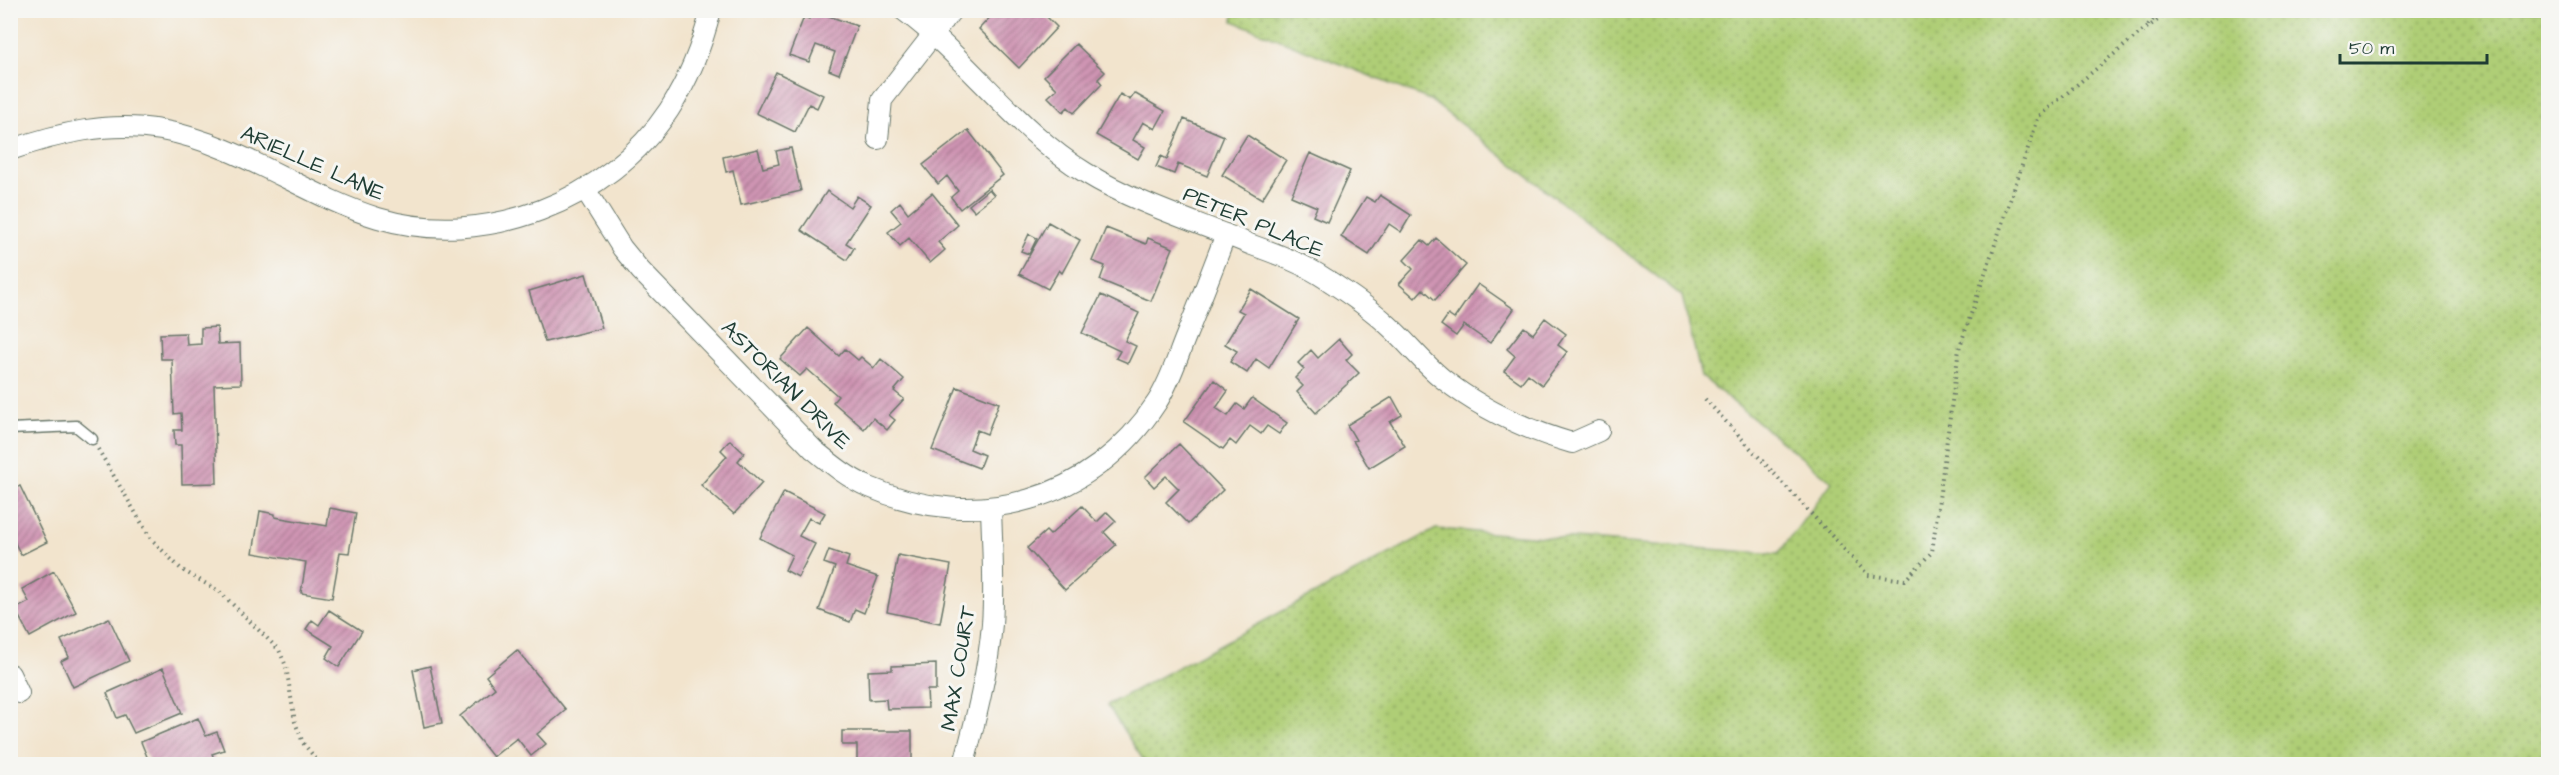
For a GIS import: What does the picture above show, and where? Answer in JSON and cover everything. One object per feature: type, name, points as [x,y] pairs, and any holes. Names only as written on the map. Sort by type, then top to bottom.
[{"type":"street","name":"ARIELLE LANE","points":[[10,150],[49,137],[84,130],[122,127],[158,130],[193,137],[229,150],[346,208],[382,219],[418,226],[452,227],[495,223],[549,207],[585,189],[625,160],[645,140],[668,111],[686,82],[701,48],[711,10]]},
{"type":"street","name":"PETER PLACE","points":[[903,10],[1049,146],[1084,172],[1122,194],[1284,257],[1323,276],[1354,297],[1388,325],[1441,378],[1472,401],[1505,420],[1572,443],[1599,431]]},
{"type":"street","points":[[878,140],[882,100],[952,10]]},
{"type":"street","name":"ASTORIAN DRIVE","points":[[585,189],[622,248],[640,270],[813,448],[834,466],[867,486],[904,500],[938,507],[991,507],[1024,502],[1074,481],[1119,449],[1158,401],[1226,234]]},
{"type":"street","name":"MAX COURT","points":[[964,765],[980,701],[990,640],[994,589],[991,507]]},
{"type":"street","points":[[10,674],[19,693]]},
{"type":"lane","points":[[10,429],[76,426],[92,439]]},
{"type":"path","points":[[2141,32],[2162,10]]},
{"type":"path","points":[[1706,399],[1868,574],[1905,580],[1932,552],[1959,349],[2039,116],[2141,32],[2172,10]]},
{"type":"path","points":[[92,439],[151,539],[182,570],[219,591],[279,650],[286,666],[295,722],[303,743],[320,765]]},
{"type":"green space","points":[[1234,11],[2548,11],[2548,764],[1146,764],[1107,705],[1436,529],[1778,554],[1832,482],[1701,376],[1682,296],[1430,100],[1233,21]]},
{"type":"building","points":[[812,10],[857,26],[839,74],[829,70],[835,52],[816,45],[809,62],[789,55],[804,17],[809,19]]},
{"type":"building","points":[[1004,10],[1052,10],[1046,16],[1057,27],[1019,68],[979,29],[995,12],[999,16]]},
{"type":"building","points":[[1076,44],[1105,72],[1098,79],[1102,84],[1074,113],[1068,107],[1063,112],[1048,97],[1057,89],[1044,76]]},
{"type":"building","points":[[776,72],[823,95],[817,108],[809,104],[795,132],[756,113]]},
{"type":"building","points":[[1134,93],[1165,111],[1155,129],[1143,122],[1133,140],[1145,147],[1138,159],[1096,135],[1120,94],[1130,100]]},
{"type":"building","points":[[1184,119],[1224,136],[1207,176],[1178,164],[1174,174],[1156,167],[1161,156],[1167,159]]},
{"type":"building","points":[[968,130],[1003,175],[960,209],[951,197],[958,191],[947,176],[938,184],[923,165]]},
{"type":"building","points":[[1247,135],[1286,160],[1262,199],[1222,175]]},
{"type":"building","points":[[791,148],[801,191],[741,205],[733,170],[726,172],[723,157],[758,149],[763,168],[779,164],[776,151]]},
{"type":"building","points":[[1310,153],[1350,171],[1327,222],[1313,216],[1317,207],[1291,196]]},
{"type":"building","points":[[989,189],[994,195],[974,211],[969,205]]},
{"type":"building","points":[[827,191],[850,207],[857,196],[871,205],[846,243],[854,248],[847,260],[801,230]]},
{"type":"building","points":[[932,193],[958,225],[938,242],[945,250],[930,263],[909,238],[900,246],[888,232],[901,222],[891,210],[900,202],[908,213]]},
{"type":"building","points":[[1380,195],[1411,215],[1401,232],[1389,224],[1369,255],[1341,237],[1366,197],[1375,202]]},
{"type":"building","points":[[1048,222],[1080,240],[1062,273],[1059,270],[1048,289],[1019,274]]},
{"type":"building","points":[[1106,228],[1146,244],[1148,238],[1173,248],[1151,301],[1100,280],[1105,266],[1092,261]]},
{"type":"building","points":[[1029,234],[1037,238],[1029,254],[1021,251]]},
{"type":"building","points":[[1436,238],[1466,265],[1435,300],[1423,289],[1415,298],[1399,284],[1413,269],[1404,260],[1422,240],[1429,246]]},
{"type":"building","points":[[586,274],[602,328],[545,342],[529,291]]},
{"type":"building","points":[[1478,284],[1514,309],[1490,343],[1464,325],[1456,336],[1441,325],[1448,315],[1454,319]]},
{"type":"building","points":[[1251,289],[1299,319],[1269,368],[1256,359],[1247,373],[1230,362],[1237,351],[1225,344],[1244,313],[1238,310]]},
{"type":"building","points":[[1101,295],[1139,313],[1125,341],[1136,346],[1128,363],[1116,358],[1120,351],[1082,333]]},
{"type":"building","points":[[1545,318],[1566,334],[1558,345],[1567,352],[1542,385],[1528,374],[1521,383],[1504,371],[1515,356],[1507,349],[1524,327],[1533,334]]},
{"type":"building","points":[[217,327],[218,344],[240,343],[241,384],[214,385],[217,483],[182,484],[181,445],[175,445],[174,430],[182,430],[181,413],[174,414],[172,359],[161,359],[160,334],[186,333],[187,345],[201,344],[201,328]]},
{"type":"building","points":[[808,328],[839,356],[845,349],[858,360],[861,357],[874,368],[881,359],[904,379],[894,391],[904,399],[889,415],[895,420],[887,430],[873,418],[864,429],[833,402],[838,396],[807,369],[800,376],[780,359]]},
{"type":"building","points":[[1339,339],[1352,354],[1346,360],[1359,373],[1316,413],[1297,392],[1303,386],[1295,378],[1304,369],[1298,363],[1311,350],[1318,358]]},
{"type":"building","points":[[1214,380],[1228,391],[1216,408],[1228,416],[1237,404],[1244,409],[1252,398],[1287,423],[1279,434],[1267,426],[1261,434],[1250,426],[1236,445],[1230,440],[1223,449],[1184,422]]},
{"type":"building","points":[[957,387],[999,403],[987,434],[977,430],[970,449],[984,455],[979,468],[932,450]]},
{"type":"building","points":[[1392,397],[1402,415],[1390,422],[1405,446],[1369,468],[1353,441],[1356,440],[1347,425]]},
{"type":"building","points":[[730,440],[744,453],[738,461],[762,483],[734,514],[701,485],[727,456],[721,450]]},
{"type":"building","points":[[1179,444],[1223,490],[1188,524],[1166,502],[1179,489],[1166,476],[1154,487],[1145,477]]},
{"type":"building","points":[[20,486],[47,542],[21,555],[14,541],[10,542],[10,490]]},
{"type":"building","points":[[784,492],[825,513],[819,523],[809,518],[799,536],[815,544],[798,577],[785,570],[792,555],[760,538]]},
{"type":"building","points":[[1082,506],[1097,522],[1107,512],[1116,521],[1104,532],[1116,545],[1065,590],[1027,548],[1046,531],[1050,535]]},
{"type":"building","points":[[330,508],[356,513],[349,553],[340,552],[332,598],[301,593],[306,562],[253,553],[260,511],[275,514],[275,517],[327,526]]},
{"type":"building","points":[[829,550],[849,557],[846,566],[878,577],[864,613],[855,609],[850,622],[819,610],[835,567],[824,563]]},
{"type":"building","points":[[898,555],[951,565],[940,623],[887,612]]},
{"type":"building","points":[[54,571],[76,612],[30,637],[15,609],[29,602],[22,589]]},
{"type":"building","points":[[329,610],[362,631],[339,667],[326,658],[333,646],[306,629],[312,620],[319,625]]},
{"type":"building","points":[[109,618],[129,661],[73,687],[61,661],[69,657],[61,640]]},
{"type":"building","points":[[517,650],[566,710],[537,734],[546,744],[531,756],[517,738],[493,757],[460,716],[495,688],[486,676]]},
{"type":"building","points":[[936,664],[936,690],[927,690],[928,708],[887,709],[886,699],[869,700],[868,671],[892,670],[892,666]]},
{"type":"building","points":[[430,666],[442,723],[424,727],[413,670]]},
{"type":"building","points":[[163,668],[182,713],[134,733],[125,715],[117,718],[107,693]]},
{"type":"building","points":[[198,718],[206,736],[217,732],[224,750],[212,754],[216,763],[165,764],[164,761],[150,764],[141,742]]},
{"type":"building","points":[[842,731],[912,731],[912,764],[857,764],[857,745],[842,745]]}]
